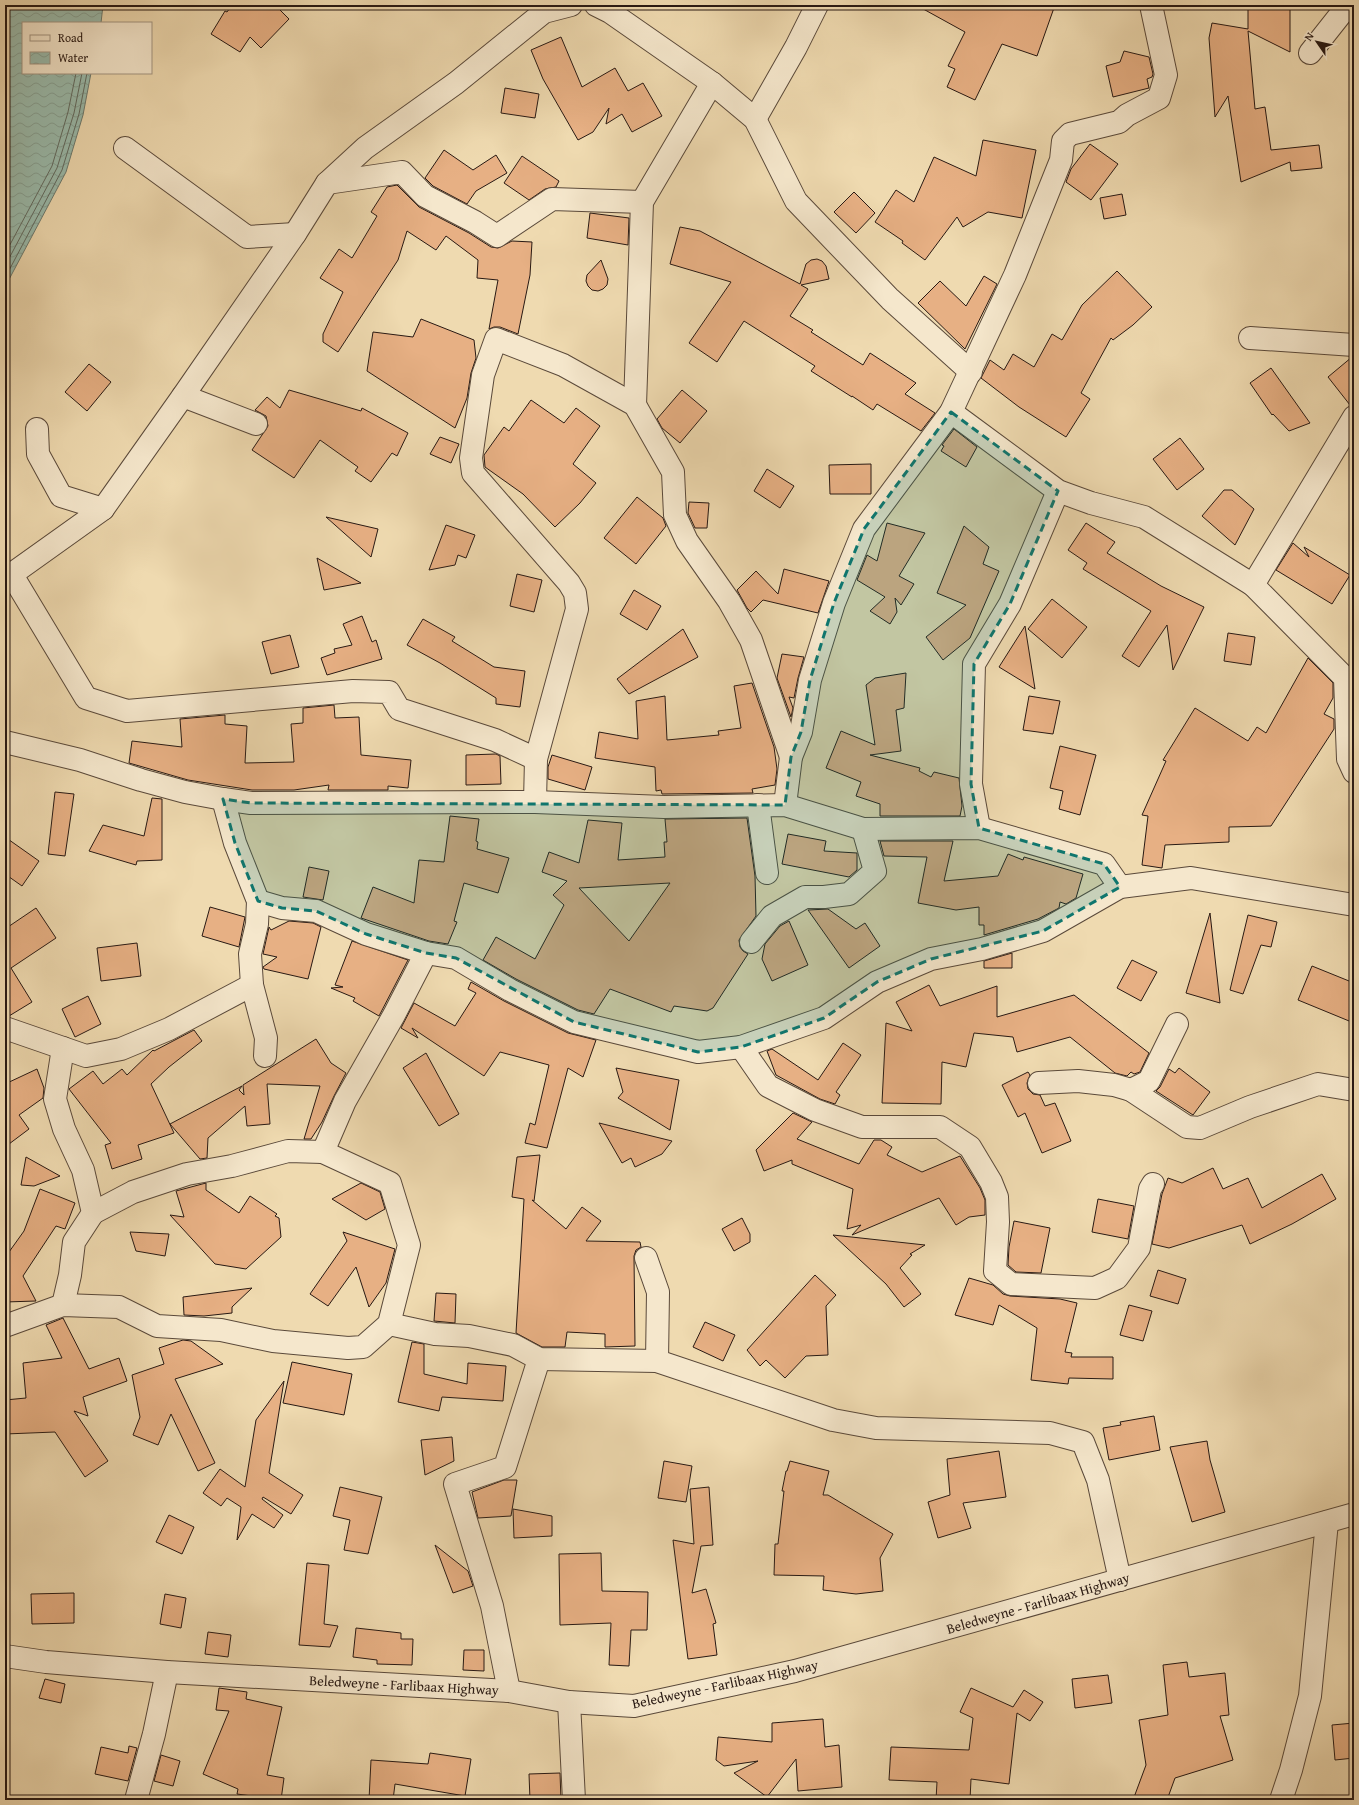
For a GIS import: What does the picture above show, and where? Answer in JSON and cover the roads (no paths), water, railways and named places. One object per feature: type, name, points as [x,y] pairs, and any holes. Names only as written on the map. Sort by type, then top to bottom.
[{"type":"street","points":[[536,759],[495,740],[399,709],[389,692],[353,691],[127,711],[86,698],[8,577],[103,509],[295,234],[327,183],[365,148],[456,83],[544,12],[571,5]]},
{"type":"street","points":[[596,5],[610,12],[712,83],[755,118],[796,201],[890,299],[971,372]]},
{"type":"street","points":[[755,118],[796,47],[817,5]]},
{"type":"street","points":[[785,805],[791,757],[801,732],[810,680],[834,603],[864,528],[951,412],[1015,276],[1059,168],[1062,141],[1070,134],[1119,122],[1127,115],[1159,98],[1166,75],[1151,5]]},
{"type":"street","points":[[1310,54],[1348,5]]},
{"type":"street","points":[[635,405],[642,202],[712,83]]},
{"type":"street","points":[[124,148],[248,237],[295,234]]},
{"type":"street","points":[[327,183],[402,172],[425,196],[475,222],[497,236],[552,199],[642,202]]},
{"type":"street","points":[[1250,338],[1354,345]]},
{"type":"street","points":[[535,802],[536,759],[576,609],[575,594],[568,583],[473,473],[471,458],[484,375],[496,339],[563,365],[635,405],[673,472],[675,515],[687,541],[729,601],[751,640],[791,757]]},
{"type":"street","points":[[183,396],[256,424]]},
{"type":"street","points":[[951,412],[1058,492],[1091,503],[1144,517],[1253,585],[1345,678],[1348,759],[1354,772]]},
{"type":"street","points":[[1253,585],[1354,417]]},
{"type":"street","points":[[37,429],[38,454],[61,496],[103,509]]},
{"type":"street","points":[[979,828],[971,784],[974,664],[1010,604],[1058,492]]},
{"type":"street","points":[[5,742],[80,760],[148,782],[223,799],[251,803],[535,802],[664,807],[785,805],[863,829],[979,828],[1104,864],[1120,887]]},
{"type":"street","points":[[223,799],[235,843],[258,901],[257,924],[250,954],[252,985],[266,1038],[265,1056]]},
{"type":"street","points":[[758,805],[767,873]]},
{"type":"street","points":[[751,942],[772,916],[805,897],[824,897],[849,894],[875,871],[863,829]]},
{"type":"street","points":[[258,901],[282,908],[316,911],[366,934],[426,953],[456,958],[510,990],[574,1022],[698,1052],[741,1047],[824,1018],[877,982],[931,959],[982,949],[1043,931],[1120,887],[1192,878],[1354,906]]},
{"type":"street","points":[[323,1152],[345,1101],[394,1015],[426,953]]},
{"type":"street","points":[[5,1028],[86,1056],[121,1049],[169,1029],[252,985]]},
{"type":"street","points":[[1131,1090],[1149,1081],[1177,1024]]},
{"type":"street","points":[[741,1047],[768,1086],[815,1110],[862,1128],[940,1127],[970,1147],[991,1182],[997,1197],[998,1222],[995,1271],[1011,1284],[1095,1288],[1117,1278],[1139,1248],[1150,1189],[1153,1184]]},
{"type":"street","points":[[63,1048],[55,1099],[64,1129],[83,1170],[93,1213]]},
{"type":"street","points":[[1039,1083],[1078,1081],[1114,1085],[1131,1090],[1187,1127],[1200,1128],[1250,1107],[1272,1101],[1318,1084],[1354,1090]]},
{"type":"street","points":[[1236,1125],[1272,1101]]},
{"type":"street","points":[[5,1326],[63,1305],[120,1307],[156,1326],[221,1330],[273,1341],[348,1348],[363,1347],[389,1324],[409,1245],[390,1183],[323,1152],[288,1152],[187,1174],[133,1192],[93,1213],[74,1242],[70,1276],[63,1305]]},
{"type":"street","points":[[646,1258],[658,1292],[657,1361]]},
{"type":"street","points":[[389,1324],[435,1334],[469,1336],[513,1346],[539,1359],[657,1361],[833,1420],[876,1428],[1050,1433],[1083,1442],[1098,1480],[1120,1580]]},
{"type":"street","points":[[509,1691],[492,1606],[455,1484],[504,1467],[539,1359]]},
{"type":"street","name":"Beledweyne - Farlibaax Highway","points":[[5,1656],[46,1662],[167,1672],[509,1691],[569,1702],[634,1706],[795,1671],[1354,1514]]},
{"type":"street","points":[[1281,1800],[1291,1770],[1310,1696],[1327,1522]]},
{"type":"street","points":[[136,1800],[154,1734],[167,1672]]},
{"type":"street","points":[[569,1702],[574,1800]]},
{"type":"water","points":[[5,5],[103,5],[101,22],[22,22],[22,74],[91,74],[83,115],[66,172],[5,287]]}]
